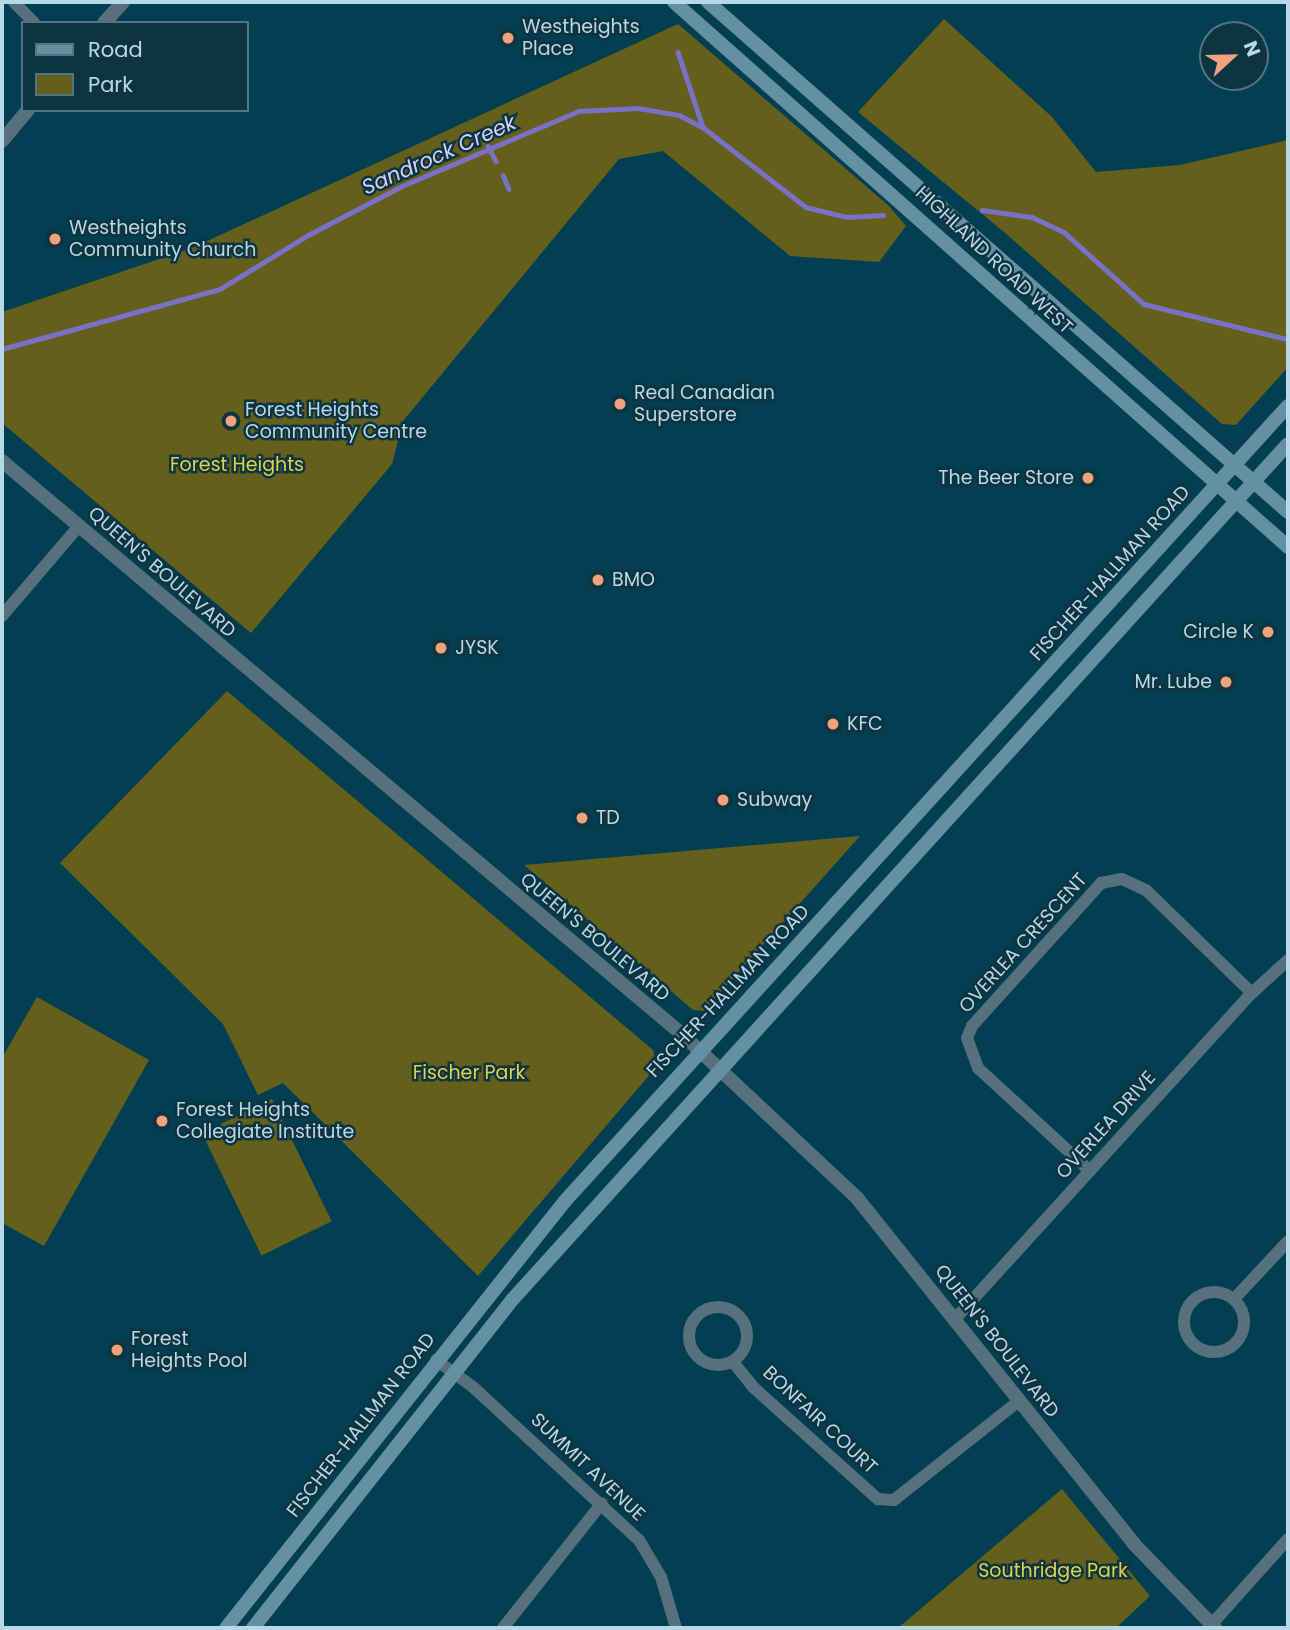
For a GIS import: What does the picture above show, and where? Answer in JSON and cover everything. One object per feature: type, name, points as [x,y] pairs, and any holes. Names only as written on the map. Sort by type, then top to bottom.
[{"type":"main road","name":"HIGHLAND ROAD WEST","points":[[674,2],[1288,547]]},
{"type":"main road","name":"HIGHLAND ROAD WEST","points":[[708,2],[1288,512]]},
{"type":"main road","name":"FISCHER-HALLMAN ROAD","points":[[226,1628],[436,1360],[565,1201],[1288,406]]},
{"type":"main road","points":[[253,1628],[454,1372],[719,1068],[1288,444]]},
{"type":"street","points":[[13,2],[32,21]]},
{"type":"street","points":[[106,21],[123,2]]},
{"type":"street","points":[[2,141],[26,112]]},
{"type":"street","name":"QUEEN'S BOULEVARD","points":[[2,461],[719,1068],[857,1198],[1134,1544],[1213,1626]]},
{"type":"street","points":[[2,615],[79,526]]},
{"type":"street","name":"OVERLEA CRESCENT","points":[[1090,1171],[978,1068],[967,1038],[972,1026],[1101,883],[1122,878],[1146,890],[1252,993]]},
{"type":"street","name":"OVERLEA DRIVE","points":[[956,1319],[1252,993],[1288,960]]},
{"type":"street","points":[[1234,1299],[1288,1241]]},
{"type":"street","points":[[1214,1292],[1234,1299],[1244,1318],[1239,1339],[1214,1352],[1193,1343],[1184,1323],[1190,1304],[1214,1292]]},
{"type":"street","name":"BONFAIR COURT","points":[[721,1307],[744,1321],[747,1342],[733,1362],[713,1365],[696,1355],[690,1331],[701,1313],[721,1307]]},
{"type":"street","name":"SUMMIT AVENUE","points":[[436,1360],[454,1372],[602,1503],[639,1540],[661,1577],[676,1628]]},
{"type":"street","name":"BONFAIR COURT","points":[[733,1362],[753,1387],[878,1499],[894,1500],[1019,1401]]},
{"type":"street","points":[[503,1628],[602,1503]]},
{"type":"street","points":[[1213,1626],[1288,1539]]},
{"type":"green space","points":[[944,19],[1052,117],[1096,172],[1180,165],[1288,140],[1288,367],[1236,425],[1222,424],[1004,232],[858,112]]},
{"type":"green space","name":"Forest Heights","points":[[678,24],[889,206],[906,226],[879,262],[790,256],[663,151],[619,159],[403,421],[392,464],[251,633],[2,423],[2,312],[192,248]]},
{"type":"green space","name":"Fischer Park","points":[[227,691],[653,1050],[656,1062],[652,1072],[478,1276],[283,1083],[258,1095],[223,1024],[60,863]]},
{"type":"green space","points":[[860,836],[704,1011],[693,1010],[524,865]]},
{"type":"green space","points":[[37,997],[149,1060],[44,1246],[2,1223],[2,1058]]},
{"type":"green space","points":[[272,1099],[332,1221],[262,1255],[202,1133]]},
{"type":"green space","name":"Southridge Park","points":[[1062,1489],[1150,1596],[1116,1628],[898,1628]]},
{"type":"waterway","points":[[678,52],[703,127]]},
{"type":"waterway","name":"Sandrock Creek","points":[[2,349],[220,289],[308,235],[402,186],[579,111],[638,108],[679,115],[704,128],[806,207],[847,217],[883,215]]},
{"type":"waterway","points":[[488,146],[496,161]]},
{"type":"waterway","points":[[503,175],[509,189]]},
{"type":"waterway","name":"Sandrock Creek","points":[[982,210],[1032,217],[1064,232],[1144,304],[1287,339]]},
{"type":"place","name":"Westheights Place","points":[[508,38]]},
{"type":"place","name":"Westheights Community Church","points":[[55,239]]},
{"type":"place","name":"Real Canadian Superstore","points":[[620,404]]},
{"type":"place","name":"Forest Heights Community Centre","points":[[231,421]]},
{"type":"place","name":"The Beer Store","points":[[1088,478]]},
{"type":"place","name":"BMO","points":[[598,580]]},
{"type":"place","name":"Circle K","points":[[1268,632]]},
{"type":"place","name":"JYSK","points":[[441,648]]},
{"type":"place","name":"Mr. Lube","points":[[1226,682]]},
{"type":"place","name":"KFC","points":[[833,724]]},
{"type":"place","name":"Subway","points":[[723,800]]},
{"type":"place","name":"TD","points":[[582,818]]},
{"type":"place","name":"Forest Heights Collegiate Institute","points":[[162,1121]]},
{"type":"place","name":"Forest Heights Pool","points":[[117,1350]]}]
